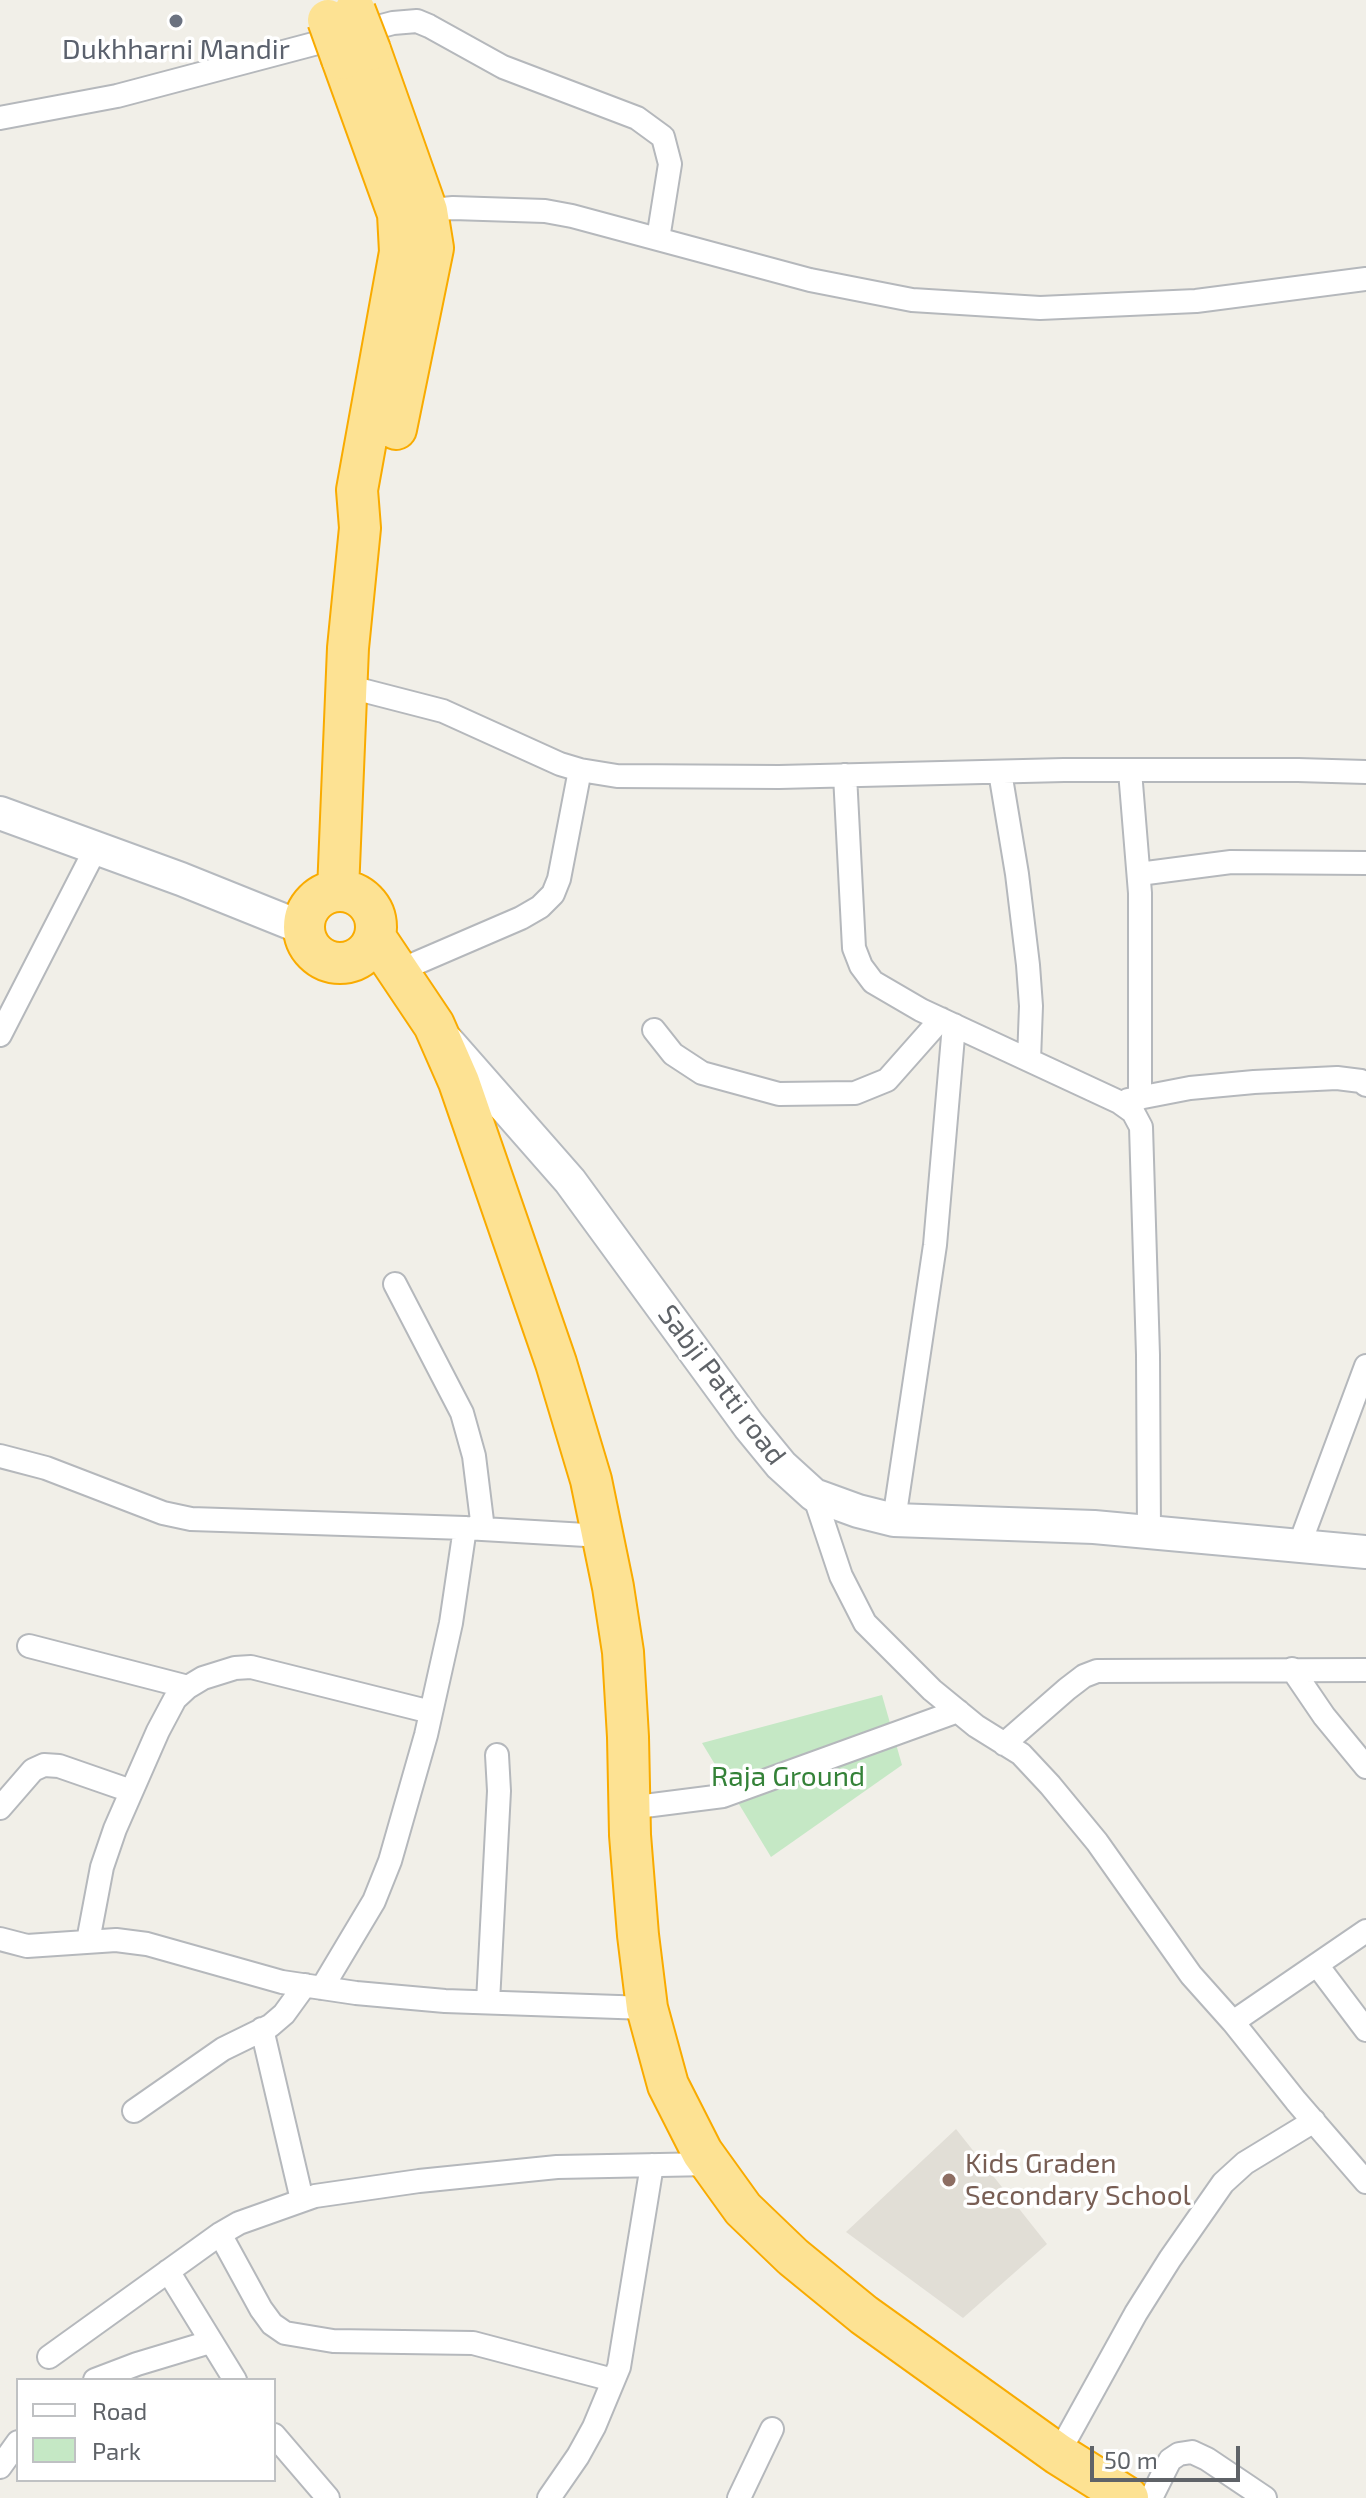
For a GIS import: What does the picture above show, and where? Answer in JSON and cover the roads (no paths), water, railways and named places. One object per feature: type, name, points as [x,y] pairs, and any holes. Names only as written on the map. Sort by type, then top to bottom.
[{"type":"highway","points":[[338,891],[346,686],[360,528],[357,490],[405,315],[414,231],[340,8]]},
{"type":"highway","points":[[338,891],[350,892],[369,905],[377,926],[370,949],[360,958],[335,964],[322,960],[312,952],[303,928],[313,902],[325,894],[338,891]]},
{"type":"highway","points":[[375,937],[434,1025],[475,1123],[581,1443],[603,1536],[623,1652],[638,1935],[647,2008],[668,2085],[711,2164],[743,2209],[793,2257],[864,2315],[1076,2475],[1128,2498]]},
{"type":"main road","points":[[0,813],[303,928]]},
{"type":"main road","name":"Sabji Patti road","points":[[434,1025],[570,1181],[749,1426],[781,1465],[814,1495],[894,1520],[1094,1527],[1366,1552]]},
{"type":"street","points":[[0,118],[117,96],[393,23],[417,21],[503,67],[637,118],[663,137],[670,164],[658,239]]},
{"type":"street","points":[[414,231],[453,208],[545,211],[810,280],[912,300],[1026,307],[1196,301],[1366,279]]},
{"type":"street","points":[[346,686],[443,711],[560,764],[617,776],[1366,772]]},
{"type":"street","points":[[398,971],[521,918],[540,907],[553,894],[559,879],[580,770]]},
{"type":"street","points":[[1130,771],[1139,874],[1129,1100],[1141,1127],[1143,1144],[1149,1532]]},
{"type":"street","points":[[1000,772],[1028,965],[1031,1006],[1029,1060]]},
{"type":"street","points":[[845,775],[854,948],[861,966],[873,982],[947,1022],[1029,1060],[1129,1100],[1190,1088],[1268,1081],[1337,1078],[1361,1081],[1366,1085]]},
{"type":"street","points":[[0,1035],[96,848]]},
{"type":"street","points":[[1139,874],[1231,862],[1366,863]]},
{"type":"street","points":[[654,1030],[673,1054],[702,1073],[779,1094],[855,1093],[887,1080],[947,1022]]},
{"type":"street","points":[[894,1520],[935,1245],[947,1022]]},
{"type":"street","points":[[134,2111],[223,2049],[284,2014],[313,1987],[374,1901],[390,1861],[431,1712],[474,1528],[474,1456],[462,1413],[395,1284]]},
{"type":"street","points":[[1299,1546],[1366,1366]]},
{"type":"street","points":[[0,1456],[46,1468],[163,1513],[191,1519],[474,1528],[603,1536]]},
{"type":"street","points":[[814,1495],[841,1576],[865,1623],[932,1690],[1021,1754],[1074,1812],[1191,1975],[1365,2180]]},
{"type":"street","points":[[29,1646],[188,1687]]},
{"type":"street","points":[[88,1941],[102,1867],[131,1791],[175,1699],[188,1687],[235,1668],[251,1667],[431,1712]]},
{"type":"street","points":[[1292,1669],[1324,1716],[1366,1767]]},
{"type":"street","points":[[1004,1744],[1067,1689],[1084,1676],[1097,1671],[1366,1670]]},
{"type":"street","points":[[629,1808],[723,1796],[958,1711]]},
{"type":"street","points":[[488,2002],[499,1791],[497,1755]]},
{"type":"street","points":[[0,1808],[33,1770],[44,1765],[59,1766],[131,1791]]},
{"type":"street","points":[[1233,2022],[1366,1931]]},
{"type":"street","points":[[0,1939],[27,1946],[88,1941],[147,1944],[282,1982],[356,1993],[647,2008]]},
{"type":"street","points":[[1317,1965],[1366,2030]]},
{"type":"street","points":[[262,2029],[302,2200]]},
{"type":"street","points":[[1076,2475],[1136,2313],[1223,2183],[1245,2163],[1314,2121]]},
{"type":"street","points":[[49,2357],[220,2234],[239,2223],[302,2200],[419,2181],[542,2169],[711,2164]]},
{"type":"street","points":[[549,2498],[588,2436],[613,2380],[625,2339],[652,2165]]},
{"type":"street","points":[[220,2234],[261,2309],[272,2324],[285,2333],[333,2341],[473,2343],[613,2380]]},
{"type":"street","points":[[168,2271],[234,2378]]},
{"type":"street","points":[[100,2378],[210,2342]]},
{"type":"street","points":[[739,2498],[772,2429]]},
{"type":"street","points":[[276,2437],[328,2498]]},
{"type":"street","points":[[0,2467],[16,2445]]},
{"type":"street","points":[[1151,2498],[1170,2460],[1179,2454],[1192,2452],[1265,2498]]},
{"type":"place","name":"Dukhharni Mandir","points":[[176,21]]},
{"type":"place","name":"Kids Graden Secondary School","points":[[949,2180]]},
{"type":"park label","name":"Raja Ground","points":[[788,1777]]}]
